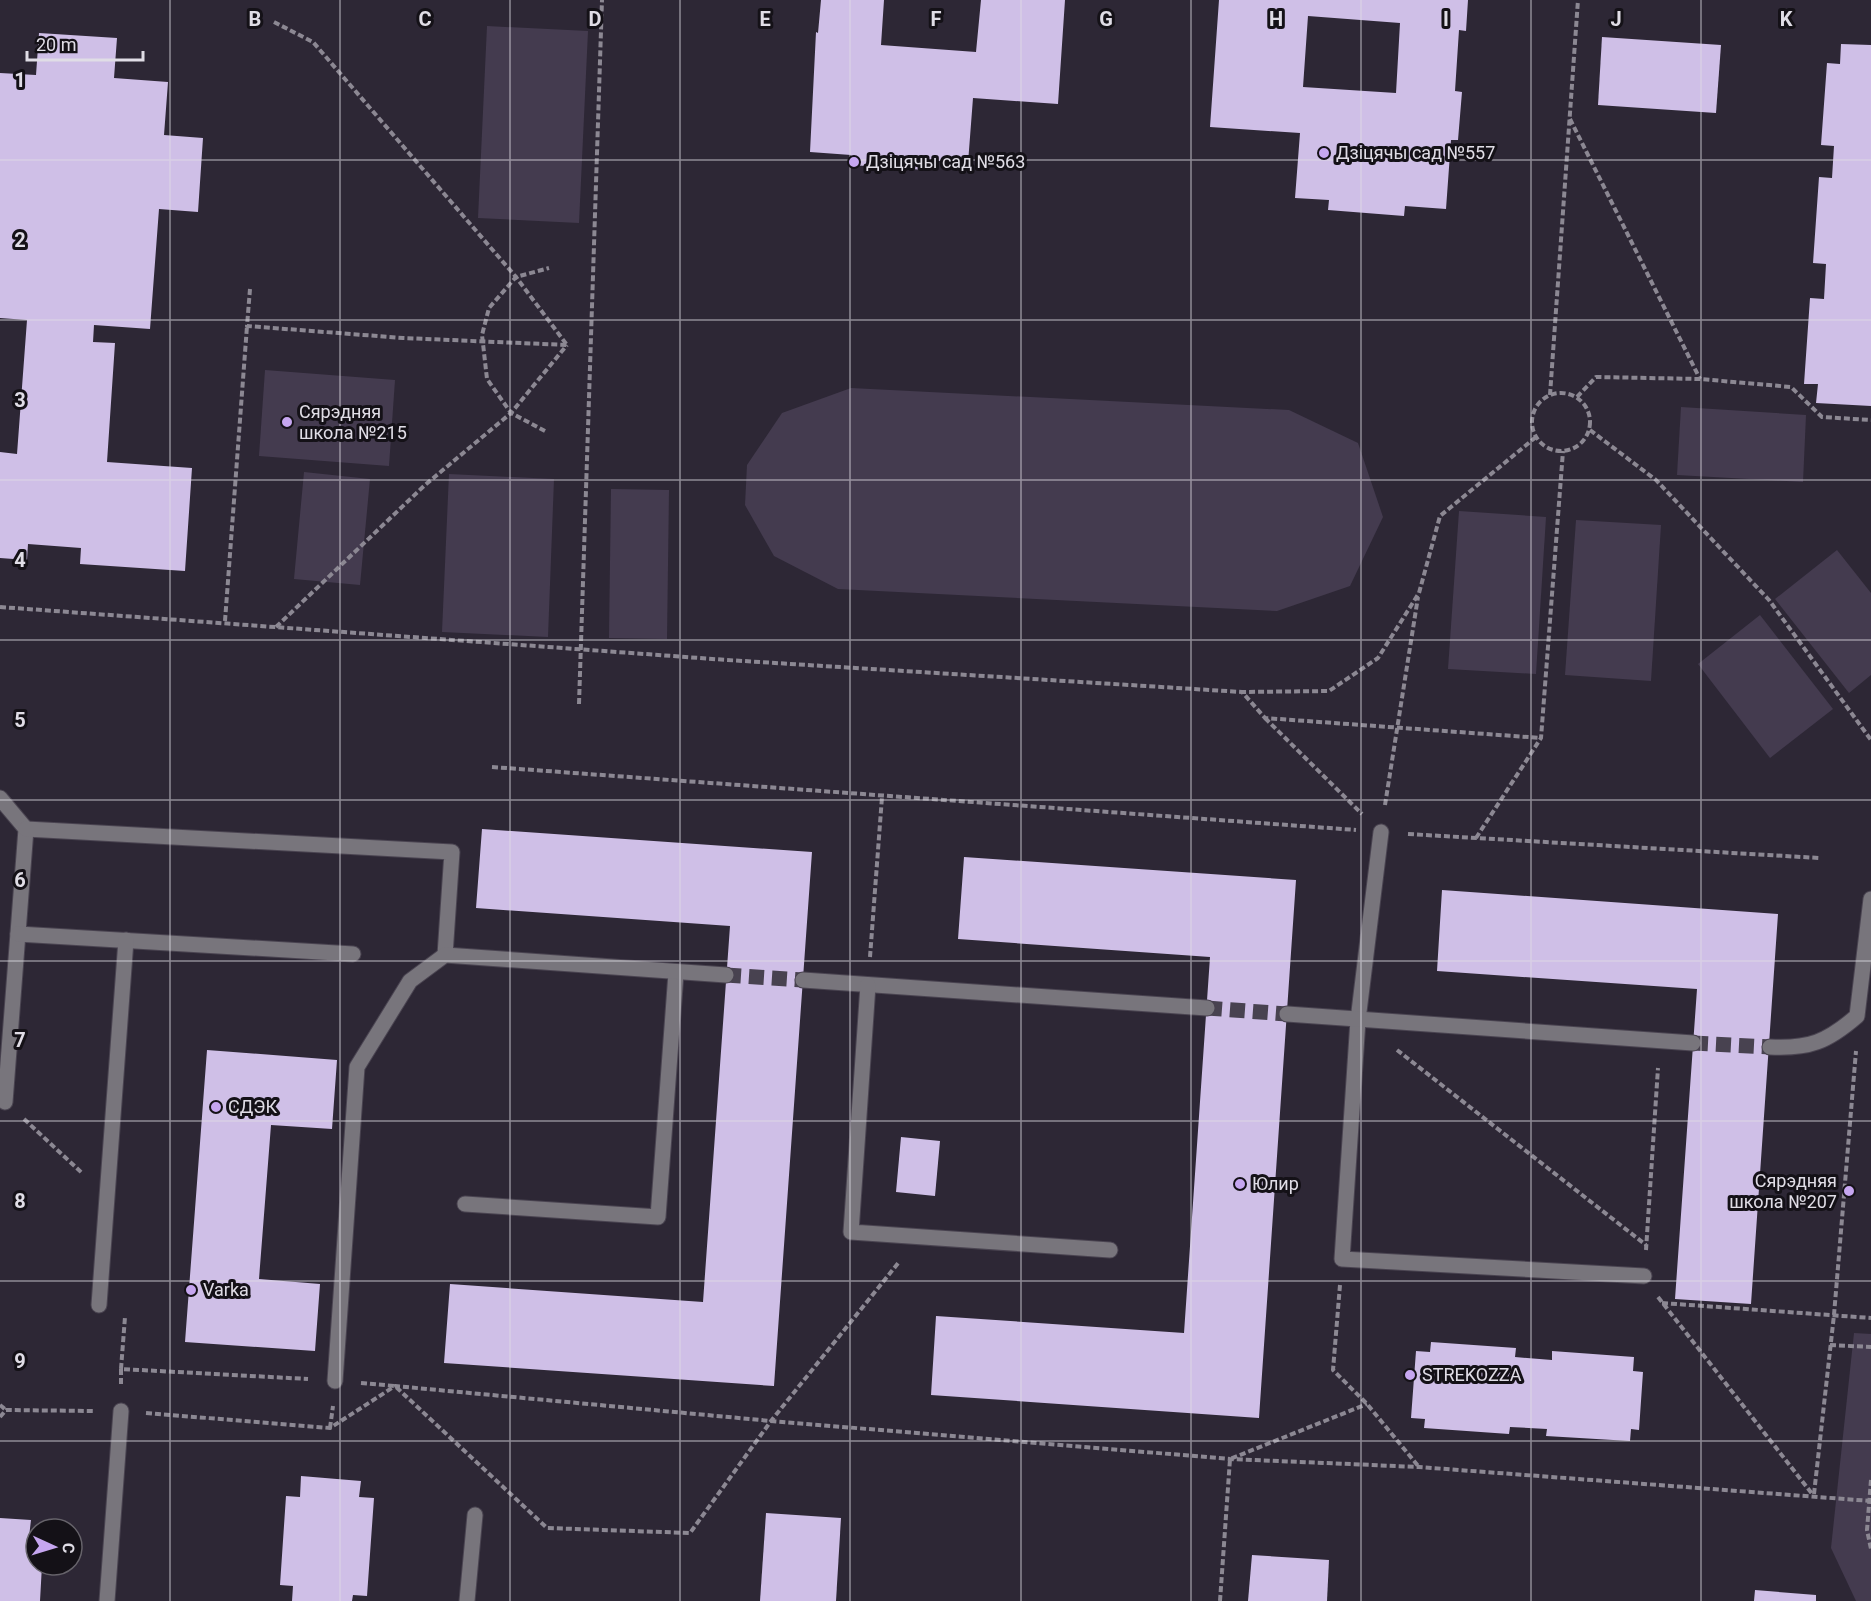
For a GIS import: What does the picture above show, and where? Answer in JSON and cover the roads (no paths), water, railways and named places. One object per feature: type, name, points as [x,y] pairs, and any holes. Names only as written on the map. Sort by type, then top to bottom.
[{"type":"lane","points":[[0,798],[26,829],[5,1102]]},
{"type":"lane","points":[[26,829],[452,852],[445,956]]},
{"type":"lane","points":[[1381,832],[1358,1020],[1342,1259],[1644,1276]]},
{"type":"lane","points":[[1770,1047],[1800,1048],[1837,1034],[1857,1016],[1871,899]]},
{"type":"lane","points":[[18,934],[352,954]]},
{"type":"lane","points":[[99,1305],[126,940]]},
{"type":"lane","points":[[336,1381],[357,1067],[410,981],[445,956],[726,975]]},
{"type":"lane","points":[[465,1204],[658,1217],[676,973]]},
{"type":"lane","points":[[803,980],[1207,1008]]},
{"type":"lane","points":[[868,985],[851,1232],[1110,1250]]},
{"type":"lane","points":[[1287,1014],[1693,1043]]},
{"type":"lane","points":[[107,1601],[121,1411]]},
{"type":"lane","points":[[467,1601],[475,1515]]},
{"type":"tunnel","points":[[726,975],[803,980]]},
{"type":"tunnel","points":[[1207,1008],[1287,1014]]},
{"type":"tunnel","points":[[1693,1043],[1770,1047]]},
{"type":"place","name":"Дзіцячы сад №557","points":[[1324,153]]},
{"type":"place","name":"Дзіцячы сад №563","points":[[854,162]]},
{"type":"place","name":"Сярэдняя школа №215","points":[[287,422]]},
{"type":"place","name":"СДЭК","points":[[216,1107]]},
{"type":"place","name":"Юлир","points":[[1240,1184]]},
{"type":"place","name":"Сярэдняя школа №207","points":[[1849,1191]]},
{"type":"place","name":"Varka","points":[[191,1290]]},
{"type":"place","name":"STREKOZZA","points":[[1410,1375]]}]
